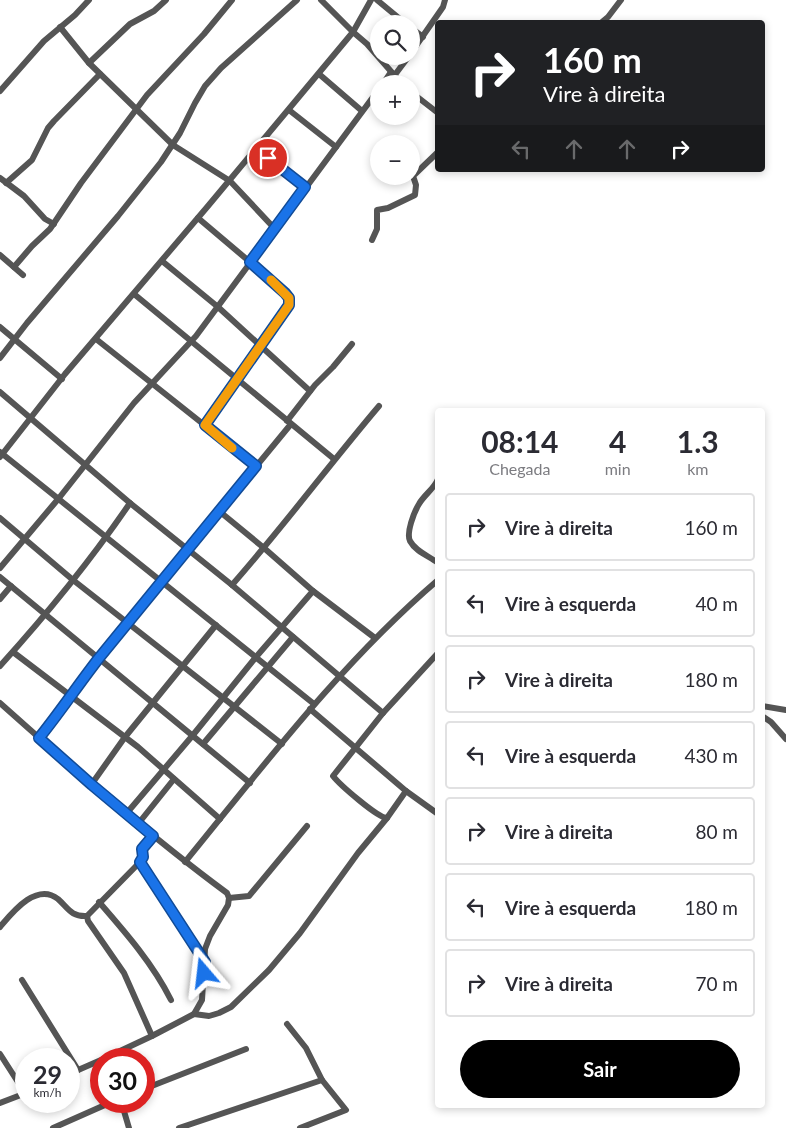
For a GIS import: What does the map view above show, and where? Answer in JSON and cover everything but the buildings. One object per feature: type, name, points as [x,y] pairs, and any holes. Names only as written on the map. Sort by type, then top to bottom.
[{"type":"street","points":[[0,91],[27,60],[89,0]]},
{"type":"street","points":[[89,63],[130,24],[154,11],[166,0]]},
{"type":"street","points":[[14,267],[54,224],[77,189],[147,95],[204,34],[232,0]]},
{"type":"street","points":[[0,358],[118,216],[173,145],[206,86],[222,68],[297,0]]},
{"type":"street","points":[[321,0],[367,44],[393,74],[401,65]]},
{"type":"street","points":[[371,0],[353,32],[319,74],[96,338],[1,454],[59,498],[268,666],[355,749],[406,791],[435,812]]},
{"type":"street","points":[[377,0],[395,15]]},
{"type":"street","points":[[420,41],[442,8],[445,0]]},
{"type":"street","points":[[604,20],[621,0]]},
{"type":"street","points":[[60,27],[89,63],[173,145],[230,181],[275,228]]},
{"type":"street","points":[[54,224],[45,218],[24,196],[3,181],[32,160],[54,121],[100,74]]},
{"type":"street","points":[[319,74],[362,111]]},
{"type":"street","points":[[420,99],[435,111]]},
{"type":"street","points":[[0,568],[59,498],[134,403],[192,341],[370,101]]},
{"type":"street","points":[[289,110],[336,147]]},
{"type":"street","points":[[256,149],[305,187]]},
{"type":"street","points":[[372,240],[377,229],[377,210],[388,208],[415,195],[416,185],[413,176],[435,155]]},
{"type":"street","points":[[198,218],[289,298],[289,305],[259,345],[205,425]]},
{"type":"street","points":[[0,255],[23,275]]},
{"type":"street","points":[[162,261],[218,307],[310,391]]},
{"type":"street","points":[[134,294],[334,459]]},
{"type":"street","points":[[0,328],[62,379]]},
{"type":"street","points":[[96,338],[256,466]]},
{"type":"street","points":[[39,738],[99,658],[129,624],[187,549],[256,466],[289,423],[310,391],[352,344]]},
{"type":"street","points":[[0,392],[130,503],[232,585],[383,713]]},
{"type":"street","points":[[232,585],[378,406]]},
{"type":"street","points":[[435,485],[417,506],[408,527],[409,540],[416,548],[435,561]]},
{"type":"street","points":[[0,666],[73,580],[130,503]]},
{"type":"street","points":[[219,512],[313,591],[375,638]]},
{"type":"street","points":[[0,518],[73,580],[282,744]]},
{"type":"street","points":[[0,577],[250,783]]},
{"type":"street","points":[[186,862],[338,676],[413,601],[435,583]]},
{"type":"street","points":[[0,599],[11,586]]},
{"type":"street","points":[[126,814],[313,591]]},
{"type":"street","points":[[92,785],[124,737],[216,625]]},
{"type":"street","points":[[203,744],[293,637]]},
{"type":"street","points":[[13,652],[164,769],[220,820]]},
{"type":"street","points":[[387,818],[381,817],[333,776],[383,713],[435,657]]},
{"type":"street","points":[[0,703],[126,814],[226,893],[229,898],[228,905],[210,936],[205,950],[202,1000],[194,1014],[126,1048]]},
{"type":"street","points":[[765,706],[786,710]]},
{"type":"street","points":[[765,718],[786,739]]},
{"type":"street","points":[[138,824],[174,779]]},
{"type":"street","points":[[194,1014],[209,1016],[232,1007],[269,970],[300,933],[406,791]]},
{"type":"street","points":[[229,898],[249,896],[307,826]]},
{"type":"street","points":[[86,916],[140,862],[143,857],[142,849],[153,836]]},
{"type":"street","points":[[140,862],[205,962]]},
{"type":"street","points":[[0,926],[22,904],[37,896],[50,895],[73,914],[86,916]]},
{"type":"street","points":[[99,902],[138,949],[165,987],[171,1000]]},
{"type":"street","points":[[86,916],[88,922],[124,973],[152,1036]]},
{"type":"street","points":[[22,980],[64,1048]]},
{"type":"street","points":[[288,1024],[306,1048],[322,1080],[346,1110],[300,1128]]},
{"type":"street","points":[[155,1085],[246,1049]]},
{"type":"street","points":[[0,1054],[15,1076]]},
{"type":"street","points":[[179,1128],[322,1080]]},
{"type":"street","points":[[0,1103],[15,1097]]},
{"type":"street","points":[[53,1128],[90,1112]]},
{"type":"street","points":[[124,1113],[129,1128]]},
{"type":"slow traffic","points":[[232,448],[205,425],[259,345],[289,305],[289,298],[271,280]]},
{"type":"route","points":[[204,973],[205,962],[140,862],[143,857],[142,849],[153,836],[39,738],[99,658],[129,624],[187,549],[256,466],[205,425],[259,345],[289,305],[289,298],[285,293],[250,262],[305,187],[268,158]]}]
